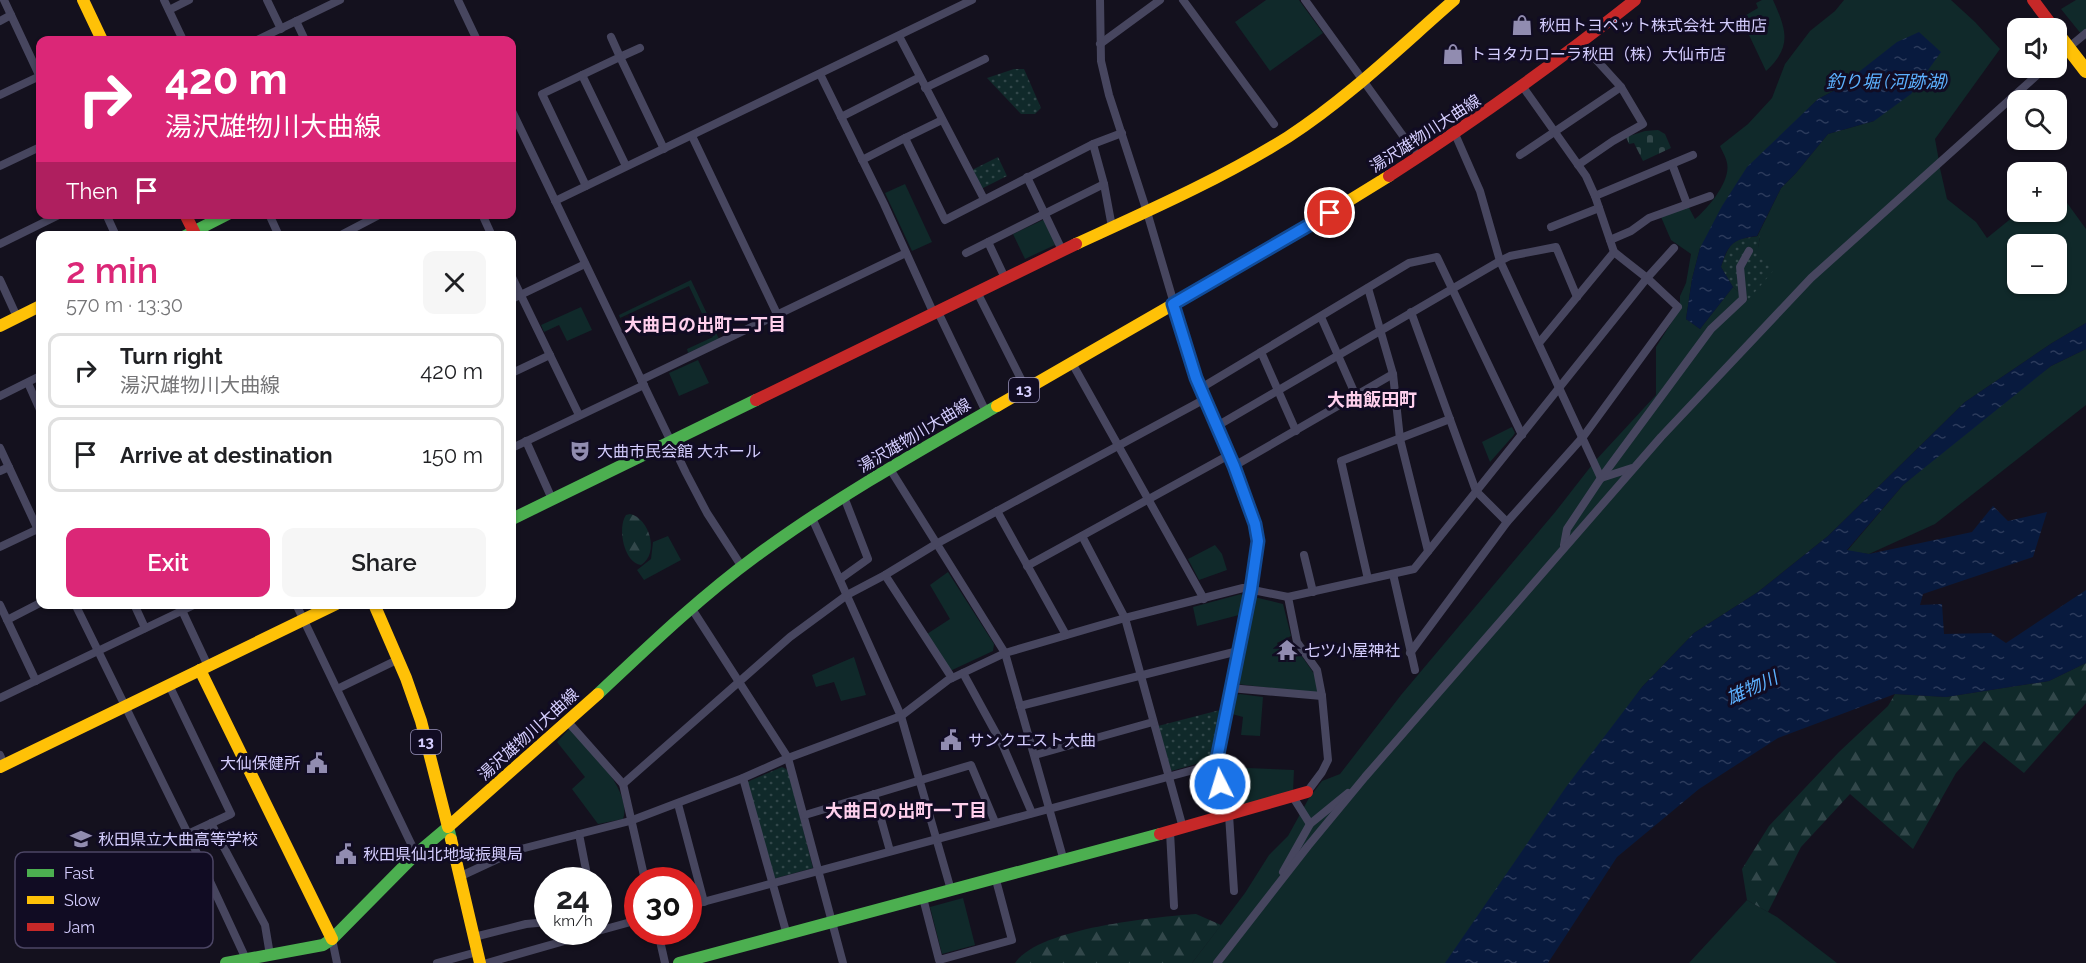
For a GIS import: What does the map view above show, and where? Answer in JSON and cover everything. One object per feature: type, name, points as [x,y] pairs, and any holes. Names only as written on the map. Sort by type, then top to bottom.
[{"type":"main road","points":[[83,0],[100,36]]},
{"type":"main road","points":[[516,517],[1062,250],[1147,212],[1261,153],[1314,119],[1454,0]]},
{"type":"main road","name":"湯沢雄物川大曲線","points":[[332,939],[416,854],[568,722],[646,648],[742,567],[812,518],[890,469],[1313,224],[1419,158],[1582,44],[1635,0]]},
{"type":"main road","points":[[2067,46],[2086,71]]},
{"type":"main road","points":[[197,231],[219,219]]},
{"type":"main road","points":[[0,326],[36,308]]},
{"type":"main road","points":[[2,762],[125,706],[326,609]]},
{"type":"main road","name":"13","points":[[376,609],[399,659],[421,721],[448,827]]},
{"type":"main road","points":[[204,668],[332,939],[323,945],[226,963]]},
{"type":"main road","points":[[679,963],[996,880],[1300,794]]},
{"type":"main road","points":[[448,827],[479,957]]},
{"type":"street","points":[[4,0],[36,68]]},
{"type":"street","points":[[164,0],[181,36]]},
{"type":"street","points":[[169,10],[189,0]]},
{"type":"street","points":[[267,0],[281,29]]},
{"type":"street","points":[[266,36],[340,0]]},
{"type":"street","points":[[458,0],[475,36]]},
{"type":"street","points":[[555,201],[972,0]]},
{"type":"street","points":[[1100,0],[1100,44],[1104,77],[1196,378],[1234,466],[1255,524],[1258,541],[1251,589],[1216,764],[1229,815],[1234,891]]},
{"type":"street","points":[[1100,44],[1160,0]]},
{"type":"street","points":[[1183,0],[1274,124]]},
{"type":"street","points":[[1305,0],[1419,158]]},
{"type":"street","points":[[0,21],[11,15]]},
{"type":"street","points":[[296,21],[303,36]]},
{"type":"street","points":[[2067,49],[2086,33]]},
{"type":"street","points":[[899,36],[984,199]]},
{"type":"street","points":[[611,37],[664,149]]},
{"type":"street","points":[[1578,165],[1643,124],[1621,87],[1582,44]]},
{"type":"street","points":[[586,186],[542,94],[640,48]]},
{"type":"street","points":[[925,88],[984,59]]},
{"type":"street","points":[[820,74],[986,412]]},
{"type":"street","points":[[582,75],[626,166]]},
{"type":"street","points":[[841,117],[920,77]]},
{"type":"street","points":[[0,94],[36,78]]},
{"type":"street","points":[[1217,963],[1354,790],[1633,468],[1811,278],[2034,78]]},
{"type":"street","points":[[1410,653],[1507,522],[1582,437],[1678,307],[1614,252],[1586,176],[1523,87]]},
{"type":"street","points":[[1520,154],[1621,87]]},
{"type":"street","points":[[516,119],[671,442],[707,513],[742,567]]},
{"type":"street","points":[[862,160],[942,120]]},
{"type":"street","points":[[905,138],[945,220],[1093,144],[1122,133]]},
{"type":"street","points":[[1455,134],[1480,191],[1500,261],[1600,478]]},
{"type":"street","points":[[692,136],[777,314]]},
{"type":"street","points":[[1093,144],[1112,227]]},
{"type":"street","points":[[0,166],[36,149]]},
{"type":"street","points":[[1595,196],[1694,155]]},
{"type":"street","points":[[1672,164],[1687,204]]},
{"type":"street","points":[[1027,177],[1062,250]]},
{"type":"street","points":[[966,253],[1104,184]]},
{"type":"street","points":[[1610,240],[1631,231],[1649,218],[1710,196]]},
{"type":"street","points":[[1551,227],[1599,208]]},
{"type":"street","points":[[0,244],[51,219]]},
{"type":"street","points":[[349,231],[371,219]]},
{"type":"street","points":[[988,242],[1005,278]]},
{"type":"street","points":[[1217,426],[1510,256],[1556,247],[1577,297]]},
{"type":"street","points":[[461,876],[517,850],[630,821],[678,804],[788,758],[901,716],[952,678],[1005,653],[1125,618],[1243,588],[1288,597],[1414,569],[1647,278],[1674,248]]},
{"type":"street","points":[[1563,547],[1568,529],[1600,478],[1711,329],[1743,299],[1740,267],[1749,251]]},
{"type":"street","points":[[1539,343],[1614,252]]},
{"type":"street","points":[[516,446],[777,314],[906,253]]},
{"type":"street","points":[[1201,388],[1409,263],[1437,257],[1522,435]]},
{"type":"street","points":[[579,416],[550,355],[516,297],[585,264]]},
{"type":"street","points":[[0,280],[17,317]]},
{"type":"street","points":[[1368,288],[1393,374],[1400,439],[1428,551]]},
{"type":"street","points":[[977,292],[1026,389]]},
{"type":"street","points":[[1411,312],[1476,491],[1507,522]]},
{"type":"street","points":[[1321,317],[1356,396]]},
{"type":"street","points":[[1261,352],[1296,431]]},
{"type":"street","points":[[516,371],[550,355]]},
{"type":"street","points":[[1072,363],[1204,599]]},
{"type":"street","points":[[1234,466],[1393,374]]},
{"type":"street","points":[[0,396],[36,378]]},
{"type":"street","points":[[28,383],[36,401]]},
{"type":"street","points":[[623,784],[790,637],[847,595],[936,544],[1205,399]]},
{"type":"street","points":[[1368,579],[1341,461],[1450,419]]},
{"type":"street","points":[[526,441],[552,499]]},
{"type":"street","points":[[0,448],[36,522]]},
{"type":"street","points":[[1027,566],[1229,455]]},
{"type":"street","points":[[0,471],[9,467]]},
{"type":"street","points":[[1600,478],[1633,468]]},
{"type":"street","points":[[890,469],[1005,653],[1064,861]]},
{"type":"street","points":[[840,579],[868,559],[844,497]]},
{"type":"street","points":[[997,511],[1066,635]]},
{"type":"street","points":[[812,518],[901,716],[951,890]]},
{"type":"street","points":[[0,547],[36,532]]},
{"type":"street","points":[[1082,536],[1125,618],[1168,776],[1177,830],[1174,906]]},
{"type":"street","points":[[1304,555],[1312,592]]},
{"type":"street","points":[[1393,574],[1415,670]]},
{"type":"street","points":[[885,575],[952,678]]},
{"type":"street","points":[[1288,597],[1298,642],[1317,670],[1322,696],[1328,760],[1322,772],[1300,794],[1310,824]]},
{"type":"street","points":[[0,605],[36,681]]},
{"type":"street","points":[[7,620],[36,605]]},
{"type":"street","points":[[78,609],[196,852]]},
{"type":"street","points":[[136,609],[145,628]]},
{"type":"street","points":[[0,698],[145,628],[178,609]]},
{"type":"street","points":[[180,609],[204,668]]},
{"type":"street","points":[[298,609],[416,854]]},
{"type":"street","points":[[692,609],[788,758],[843,963]]},
{"type":"street","points":[[1020,706],[1238,651]]},
{"type":"street","points":[[337,689],[399,659]]},
{"type":"street","points":[[963,673],[1004,746],[1032,813]]},
{"type":"street","points":[[169,685],[231,814],[188,834]]},
{"type":"street","points":[[1230,688],[1322,696]]},
{"type":"street","points":[[568,722],[623,784],[642,867]]},
{"type":"street","points":[[1035,755],[1153,722]]},
{"type":"street","points":[[678,804],[704,902],[1216,764]]},
{"type":"street","points":[[805,815],[971,765],[995,822]]},
{"type":"street","points":[[744,778],[787,935]]},
{"type":"street","points":[[1275,889],[1310,824],[1337,800],[1354,790]]},
{"type":"street","points":[[874,794],[890,851]]},
{"type":"street","points":[[211,824],[266,925],[270,955]]},
{"type":"street","points":[[579,834],[585,867]]},
{"type":"street","points":[[923,898],[939,960],[1012,940],[996,880]]},
{"type":"street","points":[[213,888],[246,959]]},
{"type":"street","points":[[474,937],[534,923]]},
{"type":"street","points":[[332,939],[337,963]]},
{"type":"street","points":[[487,963],[549,945]]},
{"type":"street","points":[[661,945],[665,963]]},
{"type":"street","points":[[437,963],[479,957]]},
{"type":"green space","points":[[1266,0],[1299,0],[1323,33],[1270,71],[1235,22]]},
{"type":"green space","points":[[1762,0],[1773,0],[1784,30],[1780,54],[1766,71],[1741,18],[1758,8],[1756,3]]},
{"type":"green space","points":[[1844,0],[1951,0],[2000,49],[1935,139],[1939,161],[1801,289],[1939,164],[1947,199],[1976,222],[1987,238],[2007,222],[2067,222],[2067,203],[2086,229],[2086,323],[2052,343],[1965,402],[1828,536],[1758,592],[1694,633],[1642,687],[1446,963],[1192,963],[1245,893],[1269,855],[1288,836],[1309,798],[1322,781],[1340,774],[1401,695],[1556,511],[1595,461],[1656,395],[1656,347],[1680,309],[1680,296],[1686,283],[1691,254],[1671,240],[1661,217],[1688,206],[1695,219],[1706,208],[1726,178],[1726,161],[1720,146],[1748,124],[1772,98],[1785,64],[1810,31],[1835,11]],"holes":[[[1860,71],[1874,121],[1828,134],[1781,188],[1757,237],[1760,237],[1748,300],[1733,287],[1700,329],[1686,319],[1692,279],[1700,248],[1800,117],[1818,99],[1851,82]]]},
{"type":"green space","points":[[2076,0],[2086,0],[2086,40],[2061,9]]},
{"type":"green space","points":[[1014,69],[1024,69],[1041,108],[1035,114],[1021,114],[987,78]]},
{"type":"green space","points":[[1658,130],[1665,134],[1671,148],[1643,161],[1634,143],[1629,144],[1626,137],[1645,131]]},
{"type":"green space","points":[[998,157],[1007,176],[981,189],[972,170]]},
{"type":"green space","points":[[905,184],[932,242],[912,251],[885,193]]},
{"type":"green space","points":[[1045,219],[1057,244],[1025,259],[1013,234]]},
{"type":"green space","points":[[1760,236],[1758,249],[1774,270],[1748,300],[1733,287],[1721,267],[1727,252],[1734,243],[1744,238]]},
{"type":"green space","points":[[691,280],[719,339],[688,353],[687,349],[713,337],[689,286],[620,318],[619,315]]},
{"type":"green space","points":[[581,307],[592,330],[567,341],[559,325],[544,332],[541,325]]},
{"type":"green space","points":[[2086,349],[2086,405],[1935,524],[1869,554],[1847,551],[1903,485],[2005,399],[2051,366]]},
{"type":"green space","points":[[698,360],[709,383],[679,396],[669,373]]},
{"type":"green space","points":[[1512,427],[1515,433],[1490,462],[1482,442]]},
{"type":"green space","points":[[630,514],[642,522],[650,536],[650,553],[641,565],[635,563],[626,552],[622,536],[623,521],[626,515]]},
{"type":"green space","points":[[668,536],[681,560],[644,580],[637,570],[651,559],[653,542]]},
{"type":"green space","points":[[1215,545],[1222,554],[1227,570],[1199,580],[1188,559]]},
{"type":"green space","points":[[948,572],[994,644],[993,651],[950,671],[927,634],[950,619],[930,585]]},
{"type":"green space","points":[[1241,594],[1243,596],[1239,615],[1197,626],[1193,607]]},
{"type":"green space","points":[[1254,597],[1283,604],[1291,636],[1277,643],[1285,660],[1301,655],[1315,675],[1318,694],[1238,684]]},
{"type":"green space","points":[[854,657],[866,695],[841,701],[834,682],[816,687],[812,675]]},
{"type":"green space","points":[[2086,663],[2086,703],[2024,773],[1984,741],[1956,773],[1913,849],[1850,794],[1801,847],[1768,912],[1747,900],[1742,869],[1769,826],[1839,752],[1888,706],[1895,694],[1946,697],[2049,681]]},
{"type":"green space","points":[[1236,695],[1263,697],[1260,736],[1241,735],[1243,717],[1232,714]]},
{"type":"green space","points":[[1220,710],[1211,760],[1171,771],[1158,726]]},
{"type":"green space","points":[[570,728],[607,770],[615,783],[624,808],[623,819],[598,824],[572,789],[585,777],[557,742]]},
{"type":"green space","points":[[782,767],[788,770],[813,868],[773,879],[747,782]]},
{"type":"green space","points":[[1222,767],[1294,770],[1293,792],[1235,808],[1232,805]]},
{"type":"green space","points":[[963,898],[975,945],[942,954],[930,907]]},
{"type":"green space","points":[[1747,900],[1777,917],[1837,963],[1689,963]]},
{"type":"green space","points":[[1196,914],[1221,925],[1192,963],[1015,963],[1028,951],[1047,941],[1072,933],[1099,926]]},
{"type":"water","name":"釣り堀 (河跡湖)","points":[[1919,32],[1941,52],[1911,94],[1874,121],[1828,134],[1781,188],[1757,236],[1737,241],[1729,248],[1721,267],[1733,287],[1700,329],[1686,319],[1692,279],[1700,248],[1722,206],[1747,167],[1818,99],[1851,82],[1860,71],[1897,42]]},
{"type":"water","name":"雄物川","points":[[2086,323],[2086,349],[2051,366],[1903,485],[1847,550],[1869,554],[1972,532],[1993,506],[2008,521],[2047,512],[2033,557],[1923,594],[1920,605],[1942,604],[1944,634],[1991,633],[2006,643],[2086,590],[2086,663],[2049,681],[1946,697],[1895,694],[1778,738],[1699,789],[1617,857],[1548,963],[1445,963],[1566,787],[1642,687],[1694,633],[1758,592],[1828,536],[1965,402],[2052,343]]},
{"type":"traffic: fast","points":[[195,231],[218,219]]},
{"type":"traffic: fast","points":[[516,517],[756,400]]},
{"type":"traffic: fast","points":[[598,694],[695,605],[785,535],[844,496],[997,406]]},
{"type":"traffic: fast","points":[[226,963],[323,945],[332,939],[416,854],[448,827],[451,839]]},
{"type":"traffic: fast","points":[[679,963],[1160,834]]},
{"type":"traffic: slow","points":[[83,0],[100,36]]},
{"type":"traffic: slow","points":[[1076,244],[1210,181],[1288,137],[1353,89],[1454,0]]},
{"type":"traffic: slow","points":[[2067,46],[2086,71]]},
{"type":"traffic: slow","points":[[997,406],[1290,237],[1389,176]]},
{"type":"traffic: slow","points":[[0,326],[36,308]]},
{"type":"traffic: slow","points":[[0,767],[326,609]]},
{"type":"traffic: slow","points":[[376,609],[406,678],[421,721],[448,827],[598,694]]},
{"type":"traffic: slow","points":[[200,670],[332,939]]},
{"type":"traffic: slow","points":[[451,839],[480,963]]},
{"type":"traffic: jam","points":[[1389,176],[1514,91],[1635,0]]},
{"type":"traffic: jam","points":[[2033,0],[2046,18]]},
{"type":"traffic: jam","points":[[188,219],[194,231]]},
{"type":"traffic: jam","points":[[756,400],[1076,244]]},
{"type":"traffic: jam","points":[[1160,834],[1307,792]]},
{"type":"place","name":"秋田トヨペット株式会社 大曲店","points":[[1522,25]]},
{"type":"place","name":"トヨタカローラ秋田（株）大仙市店","points":[[1453,54]]},
{"type":"place","name":"大曲市民会館 大ホール","points":[[580,451]]},
{"type":"place","name":"七ツ小屋神社","points":[[1287,650]]},
{"type":"place","name":"サンクエスト大曲","points":[[951,740]]},
{"type":"place","name":"大仙保健所","points":[[317,763]]},
{"type":"place","name":"秋田県立大曲高等学校","points":[[81,839]]},
{"type":"place","name":"秋田県仙北地域振興局","points":[[346,854]]},
{"type":"district","name":"大曲日の出町二丁目","points":[[705,325]]},
{"type":"district","name":"大曲飯田町","points":[[1372,400]]},
{"type":"district","name":"大曲日の出町一丁目","points":[[906,811]]},
{"type":"route","points":[[1220,784],[1216,764],[1251,589],[1258,541],[1255,524],[1234,466],[1196,378],[1173,304],[1330,213]]}]
